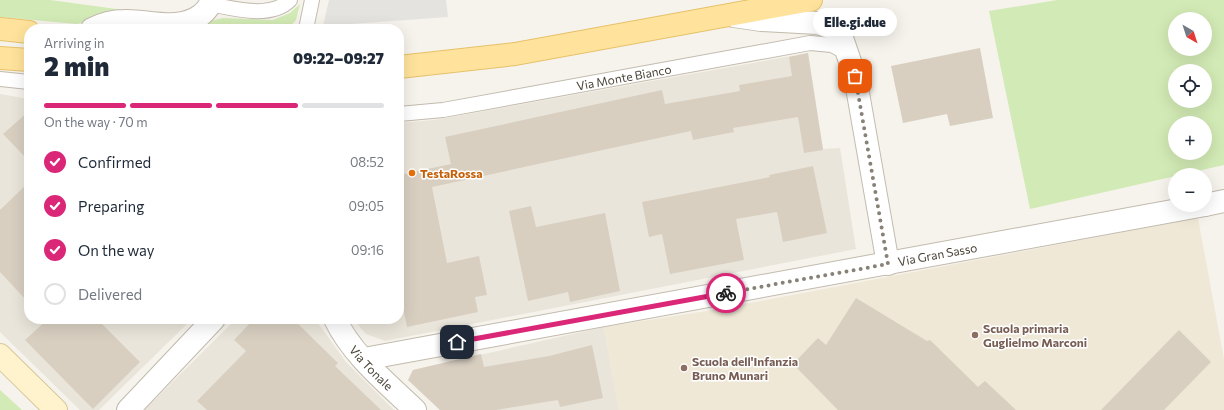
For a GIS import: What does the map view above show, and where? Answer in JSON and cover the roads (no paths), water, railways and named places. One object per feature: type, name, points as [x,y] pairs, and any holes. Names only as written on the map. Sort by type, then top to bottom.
[{"type":"main road","points":[[404,66],[515,54],[811,0]]},
{"type":"main road","points":[[0,29],[24,31]]},
{"type":"main road","points":[[1,65],[24,61]]},
{"type":"street","points":[[183,24],[194,20],[206,11],[211,2]]},
{"type":"street","points":[[731,15],[761,20],[818,23],[834,29],[842,38],[855,76],[888,264]]},
{"type":"street","points":[[101,24],[105,22],[124,21],[166,24]]},
{"type":"street","name":"Via Gran Sasso","points":[[1212,204],[1224,202]]},
{"type":"street","name":"Via Gran Sasso","points":[[364,359],[1168,212]]},
{"type":"street","points":[[128,410],[209,324]]},
{"type":"street","name":"Via Tonale","points":[[338,324],[364,359],[415,410]]},
{"type":"street","points":[[0,355],[56,410]]},
{"type":"lane","points":[[211,2],[246,10],[273,11],[283,8],[290,0]]},
{"type":"lane","points":[[307,24],[312,0]]},
{"type":"lane","name":"Via Monte Bianco","points":[[404,114],[443,110],[810,43],[832,45],[847,53]]},
{"type":"lane","points":[[1,65],[24,68]]},
{"type":"lane","points":[[1,65],[24,79]]},
{"type":"place","name":"Elle.gi.due","points":[[855,76]]},
{"type":"place","name":"TestaRossa","points":[[412,173]]},
{"type":"place","name":"Scuola primaria Guglielmo Marconi","points":[[975,335]]},
{"type":"place","name":"Scuola dell'Infanzia Bruno Munari","points":[[684,368]]}]
